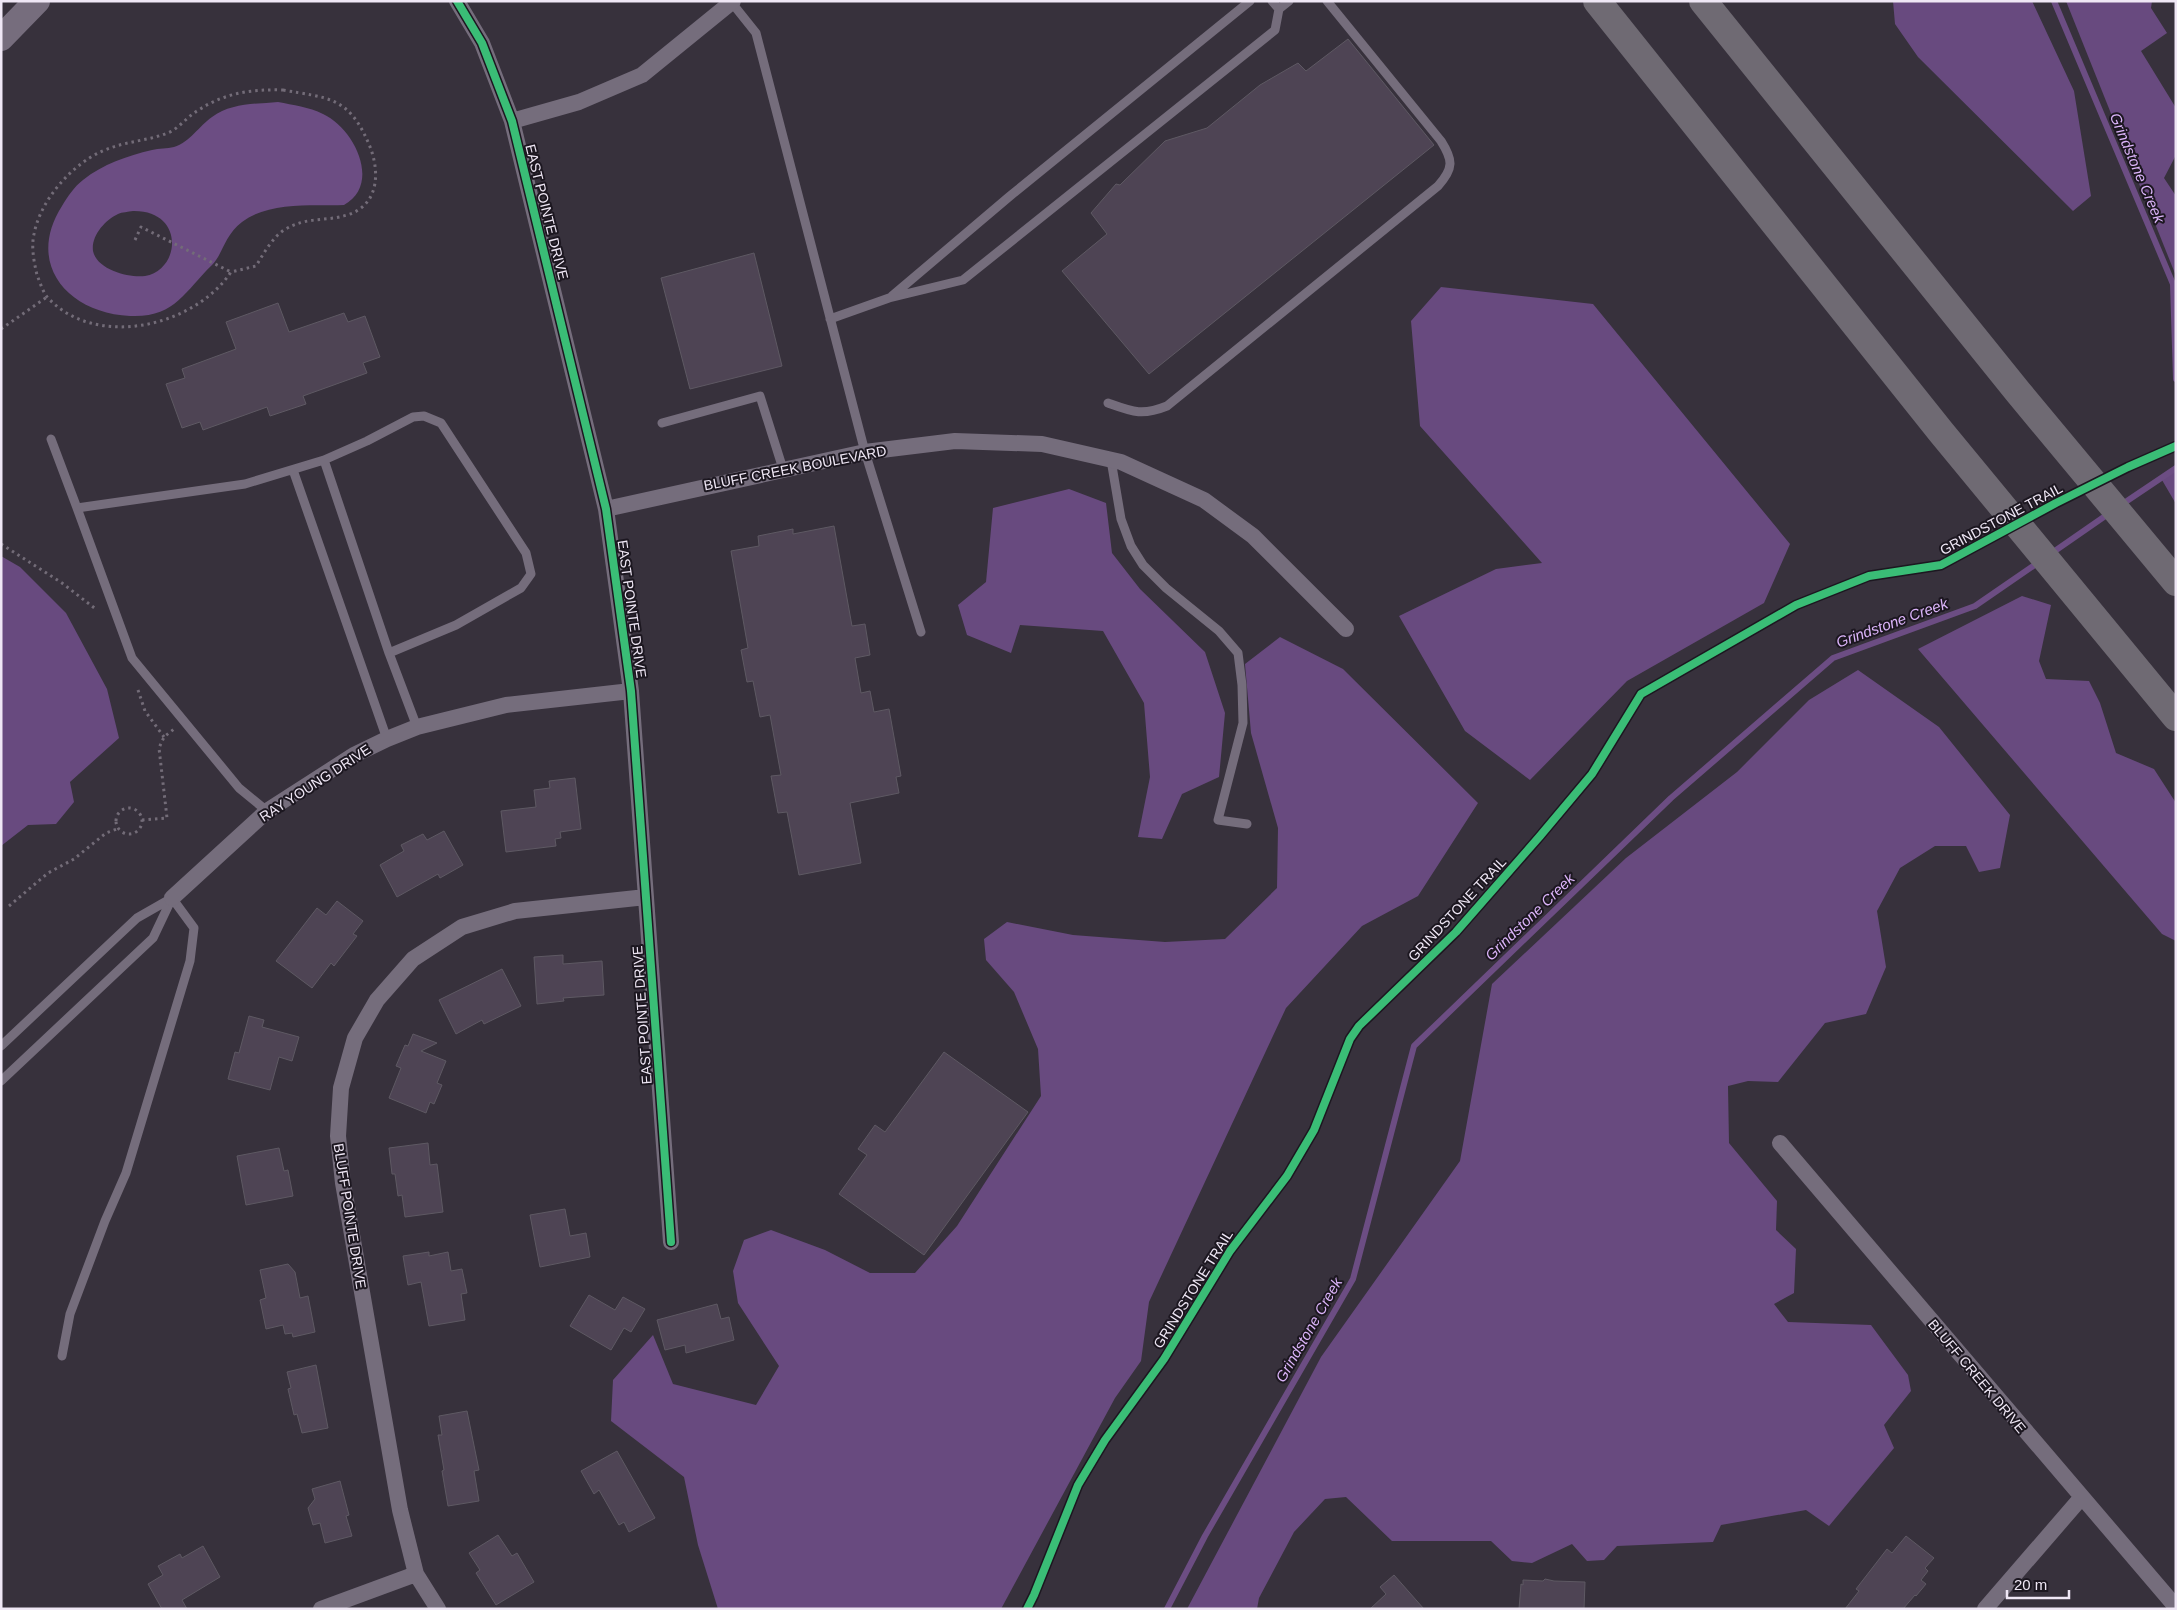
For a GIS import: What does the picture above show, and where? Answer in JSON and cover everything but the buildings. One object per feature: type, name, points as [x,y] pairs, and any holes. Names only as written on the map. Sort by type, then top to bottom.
[{"type":"highway","points":[[1596,1],[1941,432],[2176,717]]},
{"type":"highway","points":[[1703,1],[2018,392],[2176,582]]},
{"type":"main road","points":[[1,38],[36,1]]},
{"type":"street","name":"EAST POINTE DRIVE","points":[[457,1],[482,43],[512,121],[606,509],[631,691],[672,1242]]},
{"type":"street","points":[[512,121],[579,102],[642,75],[732,2]]},
{"type":"street","name":"BLUFF CREEK BOULEVARD","points":[[606,509],[864,452],[955,441],[1042,444],[1121,462],[1204,500],[1253,536],[1346,629]]},
{"type":"street","name":"RAY YOUNG DRIVE","points":[[172,898],[267,811],[354,755],[386,739],[417,727],[506,704],[631,691]]},
{"type":"street","name":"BLUFF POINTE DRIVE","points":[[438,1609],[416,1574],[400,1510],[344,1183],[338,1136],[340,1088],[355,1038],[377,1000],[413,959],[462,927],[514,911],[646,897]]},
{"type":"street","name":"BLUFF CREEK DRIVE","points":[[1780,1143],[2081,1498],[2176,1607]]},
{"type":"street","points":[[1985,1609],[2081,1498]]},
{"type":"street","points":[[321,1609],[416,1574]]},
{"type":"lane","points":[[890,298],[1010,196],[1250,1]]},
{"type":"lane","points":[[1272,1],[1279,9]]},
{"type":"lane","points":[[830,319],[890,298],[963,280],[1275,30],[1279,9],[1290,1]]},
{"type":"lane","points":[[1108,403],[1133,412],[1150,413],[1167,406],[1438,186],[1448,175],[1450,156],[1440,141],[1327,1]]},
{"type":"lane","points":[[732,2],[756,34],[864,452],[921,632]]},
{"type":"lane","points":[[662,423],[760,396],[783,470]]},
{"type":"lane","points":[[77,508],[245,484],[324,460],[367,441],[412,417],[424,416],[441,423],[526,553],[532,574],[522,588],[456,625],[390,653]]},
{"type":"lane","points":[[51,439],[132,658],[239,788],[267,811]]},
{"type":"lane","points":[[324,460],[417,727]]},
{"type":"lane","points":[[1111,460],[1121,519],[1131,546],[1143,565],[1166,588],[1219,631],[1238,653],[1242,685],[1243,723],[1218,820],[1246,824]]},
{"type":"lane","points":[[293,470],[386,739]]},
{"type":"lane","points":[[1,1046],[137,918],[172,898]]},
{"type":"lane","points":[[1,1082],[153,938],[172,898]]},
{"type":"lane","points":[[62,1356],[70,1314],[105,1221],[126,1173],[190,961],[194,928],[172,898]]},
{"type":"path","points":[[283,90],[334,101],[346,107],[362,129],[375,161],[377,181],[370,198],[358,210],[347,215],[315,219],[283,231],[271,243],[256,266],[231,272],[222,284],[200,302],[174,316],[132,328],[111,327],[75,317],[47,297],[34,264],[34,234],[38,220],[57,187],[90,158],[109,147],[170,132],[208,104],[224,96],[244,91],[283,90]]},
{"type":"path","points":[[135,240],[141,227],[231,272]]},
{"type":"path","points":[[1,329],[47,297]]},
{"type":"path","points":[[1,544],[62,583],[96,608],[100,614]]},
{"type":"path","points":[[137,689],[150,719],[164,737]]},
{"type":"path","points":[[142,820],[167,818],[159,748],[164,737],[184,720]]},
{"type":"path","points":[[127,808],[139,812],[142,820],[140,828],[133,834],[124,834],[118,828],[116,816],[127,808]]},
{"type":"path","points":[[9,906],[48,873],[74,859],[106,833],[118,828]]},
{"type":"shaded area","points":[[1893,1],[2032,1],[2074,91],[2091,196],[2073,211],[1918,57],[1895,24]]},
{"type":"shaded area","points":[[2066,1],[2152,1],[2151,8],[2167,33],[2141,51],[2176,108],[2176,155],[2164,178],[2176,196],[2176,276]]},
{"type":"shaded area","points":[[278,102],[301,106],[323,114],[345,131],[359,157],[362,171],[361,184],[355,196],[344,205],[291,206],[253,215],[236,227],[227,239],[216,261],[186,294],[158,313],[130,316],[108,313],[88,306],[71,295],[59,282],[51,266],[48,247],[52,227],[64,202],[80,183],[99,169],[116,161],[155,149],[171,148],[180,145],[219,112],[244,105]],"holes":[[[133,211],[150,213],[162,220],[169,230],[172,241],[171,253],[166,263],[157,271],[145,276],[131,276],[107,268],[96,258],[93,251],[94,240],[104,224],[121,213]]]},
{"type":"shaded area","points":[[1441,287],[1593,304],[1790,544],[1764,603],[1627,681],[1530,780],[1465,731],[1399,616],[1496,569],[1542,563],[1420,426],[1411,321]]},
{"type":"shaded area","points":[[2176,467],[2176,504],[2162,480]]},
{"type":"shaded area","points":[[1069,489],[1106,503],[1112,553],[1140,589],[1205,652],[1225,713],[1219,777],[1182,794],[1162,839],[1138,837],[1150,777],[1144,703],[1103,631],[1020,625],[1011,653],[967,635],[958,605],[986,582],[993,508]]},
{"type":"shaded area","points":[[1,556],[20,567],[66,613],[107,689],[119,738],[70,782],[74,802],[56,824],[28,825],[1,846]]},
{"type":"shaded area","points":[[2022,596],[2051,605],[2039,661],[2046,679],[2089,681],[2100,703],[2116,753],[2154,769],[2176,803],[2176,941],[2162,934],[1918,649]]},
{"type":"shaded area","points":[[1280,637],[1343,669],[1478,803],[1418,896],[1362,926],[1286,1008],[1149,1302],[1141,1361],[1115,1398],[1001,1609],[718,1609],[698,1545],[684,1477],[611,1421],[613,1380],[653,1335],[673,1384],[756,1405],[779,1366],[738,1303],[733,1271],[744,1240],[771,1230],[825,1250],[870,1273],[915,1273],[957,1226],[1041,1096],[1038,1049],[1014,992],[986,960],[984,939],[1007,922],[1073,935],[1165,942],[1225,939],[1277,888],[1278,828],[1251,733],[1245,664]]},
{"type":"shaded area","points":[[1858,670],[1939,727],[2010,815],[2000,868],[1979,872],[1966,846],[1935,846],[1900,868],[1877,911],[1886,967],[1866,1014],[1825,1023],[1778,1082],[1748,1081],[1728,1086],[1729,1143],[1777,1201],[1776,1230],[1796,1249],[1794,1293],[1774,1304],[1788,1322],[1871,1325],[1908,1375],[1911,1391],[1884,1425],[1894,1448],[1829,1526],[1806,1510],[1721,1525],[1713,1542],[1617,1546],[1604,1560],[1587,1561],[1572,1544],[1532,1563],[1512,1561],[1491,1541],[1392,1541],[1346,1497],[1325,1499],[1294,1532],[1259,1598],[1257,1609],[1187,1609],[1321,1357],[1460,1161],[1492,984],[1626,858],[1737,772],[1809,700]]},
{"type":"waterway","name":"Grindstone Creek","points":[[2054,1],[2173,284],[2176,379]]},
{"type":"waterway","name":"Grindstone Creek","points":[[2121,505],[2176,468]]},
{"type":"waterway","name":"Grindstone Creek","points":[[2049,555],[2111,512]]},
{"type":"waterway","name":"Grindstone Creek","points":[[1167,1609],[1205,1536],[1353,1279],[1414,1046],[1671,798],[1833,658],[1975,606],[2039,562]]},
{"type":"cycle path","points":[[457,1],[482,43],[512,121],[606,509],[631,691],[671,1242]]},
{"type":"cycle path","name":"GRINDSTONE TRAIL","points":[[1027,1609],[1078,1485],[1105,1440],[1164,1359],[1230,1251],[1287,1176],[1314,1130],[1350,1039],[1359,1026],[1456,932],[1540,836],[1592,774],[1641,694],[1796,605],[1869,576],[1941,565],[2056,503],[2128,467],[2176,446]]}]
